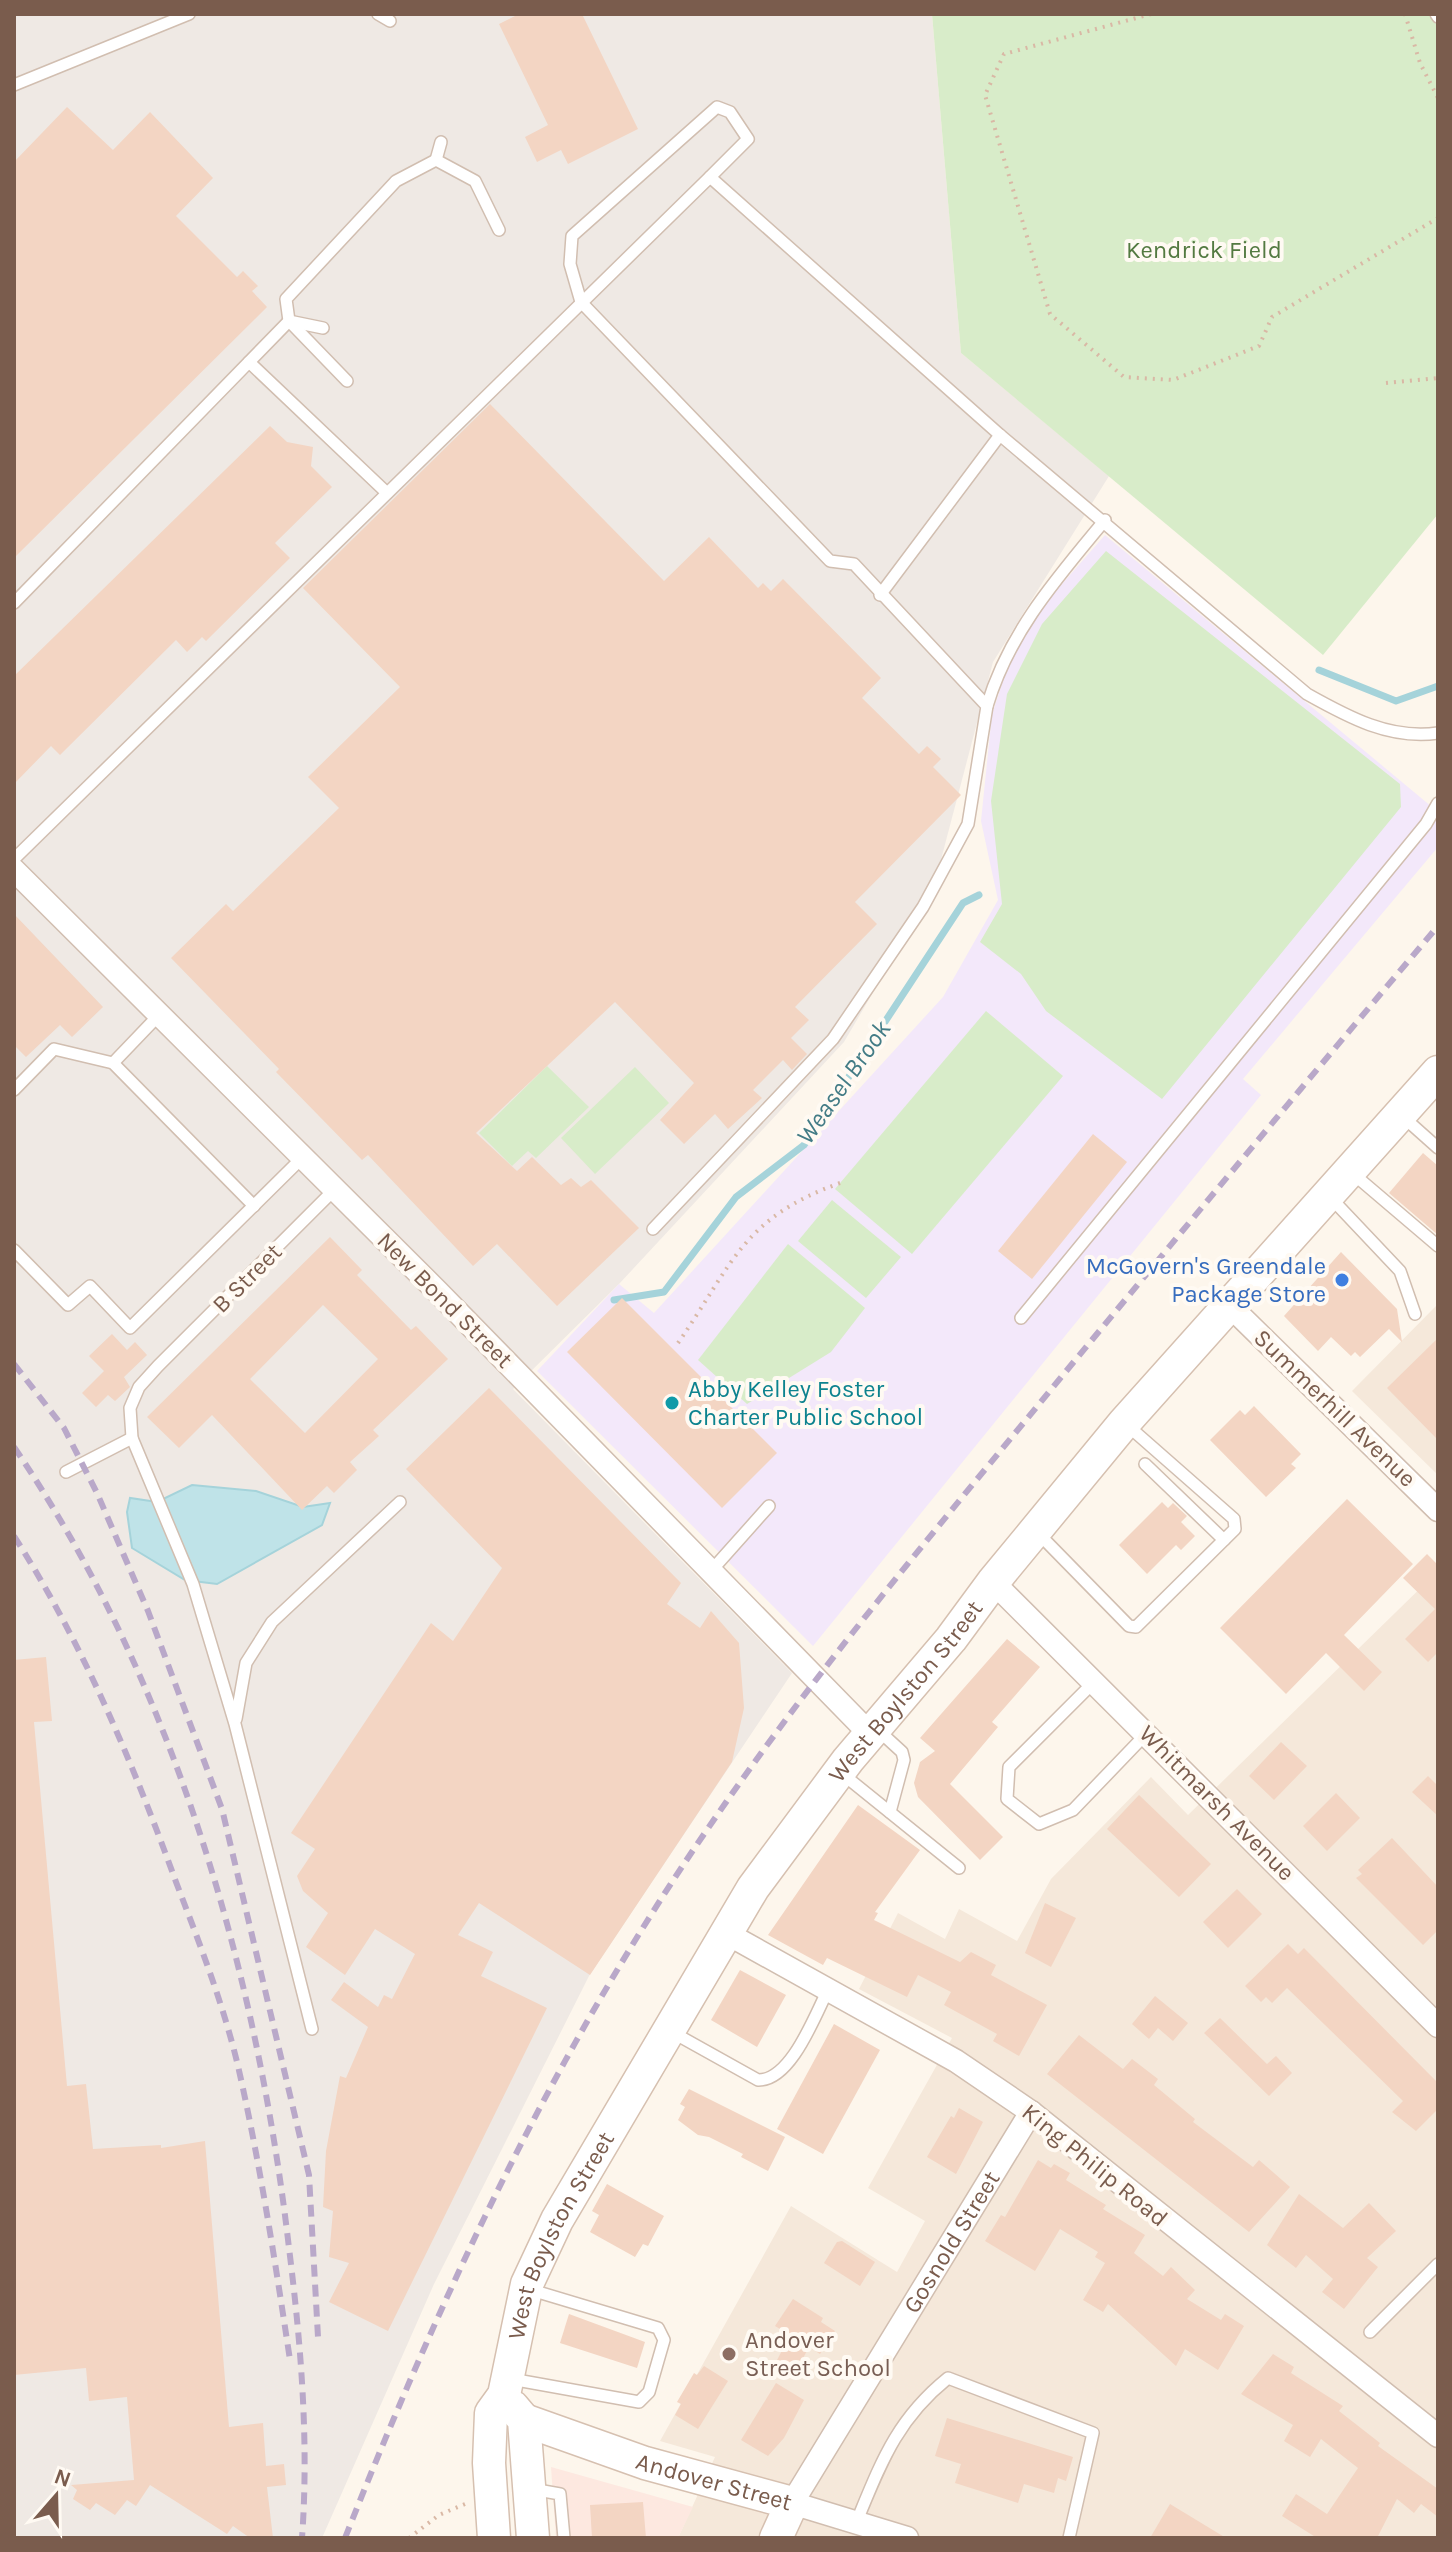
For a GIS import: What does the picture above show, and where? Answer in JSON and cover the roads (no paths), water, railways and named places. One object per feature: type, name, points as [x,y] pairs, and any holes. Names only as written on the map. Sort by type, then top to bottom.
[{"type":"main road","name":"West Boylston Street","points":[[494,2538],[489,2463],[491,2413],[505,2386],[525,2288],[557,2220],[761,1877],[840,1771],[951,1639],[993,1582],[1124,1423],[1231,1307],[1438,1072]]},
{"type":"main road","points":[[505,2386],[524,2420],[533,2538]]},
{"type":"main road","name":"Andover Street","points":[[524,2420],[645,2463],[792,2503]]},
{"type":"main road","name":"Gosnold Street","points":[[776,2538],[792,2503]]},
{"type":"street","name":"New Bond Street","points":[[14,870],[873,1731]]},
{"type":"street","name":"Summerhill Avenue","points":[[1231,1307],[1438,1510]]},
{"type":"street","name":"Whitmarsh Avenue","points":[[993,1582],[1438,2026]]},
{"type":"street","name":"King Philip Road","points":[[726,1933],[956,2061],[1031,2112],[1438,2436]]},
{"type":"street","name":"Gosnold Street","points":[[792,2503],[1031,2112]]},
{"type":"street","name":"Andover Street","points":[[792,2503],[907,2538]]},
{"type":"lane","points":[[14,85],[189,14]]},
{"type":"lane","points":[[378,14],[390,21]]},
{"type":"lane","points":[[14,859],[581,302],[748,139],[730,112],[717,107],[572,236],[570,264],[581,302],[830,561],[854,564],[987,706]]},
{"type":"lane","points":[[347,381],[289,321],[286,299],[396,181],[436,160],[441,142]]},
{"type":"lane","points":[[436,160],[475,181],[499,230]]},
{"type":"lane","points":[[710,177],[1000,435],[1105,520],[1307,694],[1367,724],[1408,735],[1438,733]]},
{"type":"lane","points":[[289,321],[323,328]]},
{"type":"lane","points":[[14,603],[289,321]]},
{"type":"lane","points":[[249,362],[387,493]]},
{"type":"lane","points":[[880,595],[1000,435]]},
{"type":"lane","points":[[653,1229],[833,1039],[923,907],[968,824],[987,706],[996,673],[1018,632],[1044,594],[1105,520]]},
{"type":"lane","points":[[1021,1318],[1426,824],[1438,803]]},
{"type":"lane","points":[[113,1063],[159,1015]]},
{"type":"lane","points":[[14,1090],[54,1049],[113,1063],[254,1206]]},
{"type":"lane","points":[[1401,1114],[1436,1144]]},
{"type":"lane","points":[[14,1250],[68,1305],[90,1286],[130,1328],[303,1157]]},
{"type":"lane","points":[[1350,1172],[1438,1246]]},
{"type":"lane","name":"B Street","points":[[132,1438],[130,1408],[139,1387],[335,1189]]},
{"type":"lane","points":[[1329,1196],[1400,1271],[1415,1314]]},
{"type":"lane","points":[[1035,1531],[1129,1626],[1136,1627],[1235,1529],[1234,1519],[1124,1423]]},
{"type":"lane","points":[[66,1472],[132,1438],[193,1584],[235,1724],[312,2029]]},
{"type":"lane","points":[[1145,1464],[1224,1540]]},
{"type":"lane","points":[[235,1724],[246,1663],[272,1622],[400,1502]]},
{"type":"lane","points":[[711,1571],[769,1506]]},
{"type":"lane","points":[[1094,1682],[1009,1767],[1007,1799],[1039,1824],[1073,1810],[1147,1734]]},
{"type":"lane","points":[[873,1731],[902,1752],[904,1760],[890,1812]]},
{"type":"lane","points":[[840,1771],[959,1868]]},
{"type":"lane","points":[[669,2031],[758,2080],[767,2081],[781,2071],[798,2048],[828,1990]]},
{"type":"lane","points":[[1370,2332],[1438,2264]]},
{"type":"lane","points":[[505,2386],[639,2402],[649,2392],[664,2340],[658,2328],[525,2288]]},
{"type":"lane","points":[[856,2523],[887,2451],[918,2403],[948,2378],[1093,2433],[1069,2538]]},
{"type":"lane","points":[[528,2489],[560,2494],[564,2538]]},
{"type":"water","points":[[192,1485],[256,1491],[303,1507],[330,1503],[322,1525],[217,1584],[185,1580],[132,1548],[127,1512],[130,1498],[157,1502]]},
{"type":"waterway","name":"Weasel Brook","points":[[1319,670],[1396,701],[1438,686]]},
{"type":"waterway","name":"Weasel Brook","points":[[614,1300],[664,1292],[736,1197],[804,1145],[963,903],[979,895]]},
{"type":"railway","points":[[345,2538],[423,2352],[508,2169],[604,1992],[713,1821],[798,1703],[979,1476],[1438,926]]},
{"type":"railway","points":[[14,1364],[64,1428],[97,1493],[148,1611],[222,1809],[309,2175],[318,2337]]},
{"type":"railway","points":[[14,1447],[70,1537],[120,1632],[162,1730],[199,1831],[230,1934],[255,2039],[275,2144],[289,2248],[303,2393],[305,2466],[302,2538]]},
{"type":"railway","points":[[14,1536],[84,1661],[124,1748],[218,1996],[238,2066],[253,2139],[290,2360]]},
{"type":"place","name":"McGovern's Greendale Package Store","points":[[1342,1280]]},
{"type":"place","name":"Abby Kelley Foster Charter Public School","points":[[672,1403]]},
{"type":"place","name":"Andover Street School","points":[[729,2354]]},
{"type":"park label","name":"Kendrick Field","points":[[1204,250]]}]
